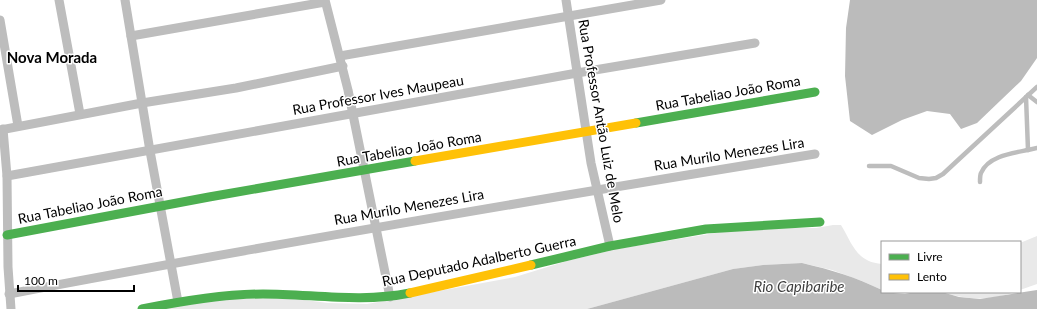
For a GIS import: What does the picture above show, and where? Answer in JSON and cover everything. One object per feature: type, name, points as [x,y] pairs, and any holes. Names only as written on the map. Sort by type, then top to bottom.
[{"type":"street","points":[[59,0],[80,114]]},
{"type":"street","points":[[124,0],[178,302]]},
{"type":"street","name":"Rua Professor Antão Luiz de Melo","points":[[566,0],[597,189],[610,246]]},
{"type":"street","points":[[340,56],[661,0]]},
{"type":"street","points":[[131,36],[325,1],[343,66],[390,297]]},
{"type":"street","points":[[0,20],[18,126]]},
{"type":"street","name":"Rua Professor Ives Maupeau","points":[[7,176],[577,73],[755,43]]},
{"type":"street","points":[[11,309],[7,235],[7,176],[2,129],[142,103],[236,88],[343,66]]},
{"type":"street","name":"Rua Tabeliao João Roma","points":[[7,235],[161,205],[587,133],[816,92]]},
{"type":"street","name":"Rua Murilo Menezes Lira","points":[[9,294],[172,263],[376,227],[597,189],[815,154]]},
{"type":"street","name":"Rua Deputado Adalberto Guerra","points":[[142,309],[208,297],[263,294],[350,298],[390,297],[610,246],[726,227],[820,222]]},
{"type":"lane","points":[[869,166],[891,166],[920,178],[936,178],[943,174],[1037,87]]},
{"type":"lane","points":[[1027,96],[1037,102]]},
{"type":"lane","points":[[1027,96],[1028,150]]},
{"type":"lane","points":[[980,182],[981,173],[987,165],[997,158],[1037,148]]},
{"type":"shaded area","points":[[841,225],[852,245],[861,256],[866,260],[881,264],[881,290],[832,270],[802,263],[763,265],[733,269],[587,309],[150,309],[192,299],[289,298],[328,303],[367,304],[515,277],[567,261],[617,249],[746,228],[816,228]]},
{"type":"shaded area","points":[[1037,236],[1037,284],[1021,290],[1021,243]]},
{"type":"shaded area","points":[[945,293],[1012,293],[988,298],[969,298]]},
{"type":"water","points":[[850,0],[1037,0],[1037,58],[1021,81],[977,123],[961,129],[950,114],[927,111],[902,120],[872,135],[850,121],[845,76],[846,28]]},
{"type":"water","name":"Rio Capibaribe","points":[[802,263],[833,271],[872,285],[881,290],[881,293],[945,293],[959,297],[980,299],[1037,290],[1037,309],[587,309],[733,269],[763,265]]},
{"type":"traffic: fast","points":[[636,123],[815,92]]},
{"type":"traffic: fast","points":[[7,235],[209,197],[415,161]]},
{"type":"traffic: fast","points":[[531,265],[610,246],[706,229],[820,222]]},
{"type":"traffic: fast","points":[[142,309],[202,298],[248,294],[281,294],[355,298],[392,296],[410,293]]},
{"type":"traffic: slow","points":[[415,161],[636,123]]},
{"type":"traffic: slow","points":[[410,293],[531,265]]},
{"type":"district","name":"Nova Morada","points":[[52,58]]}]
